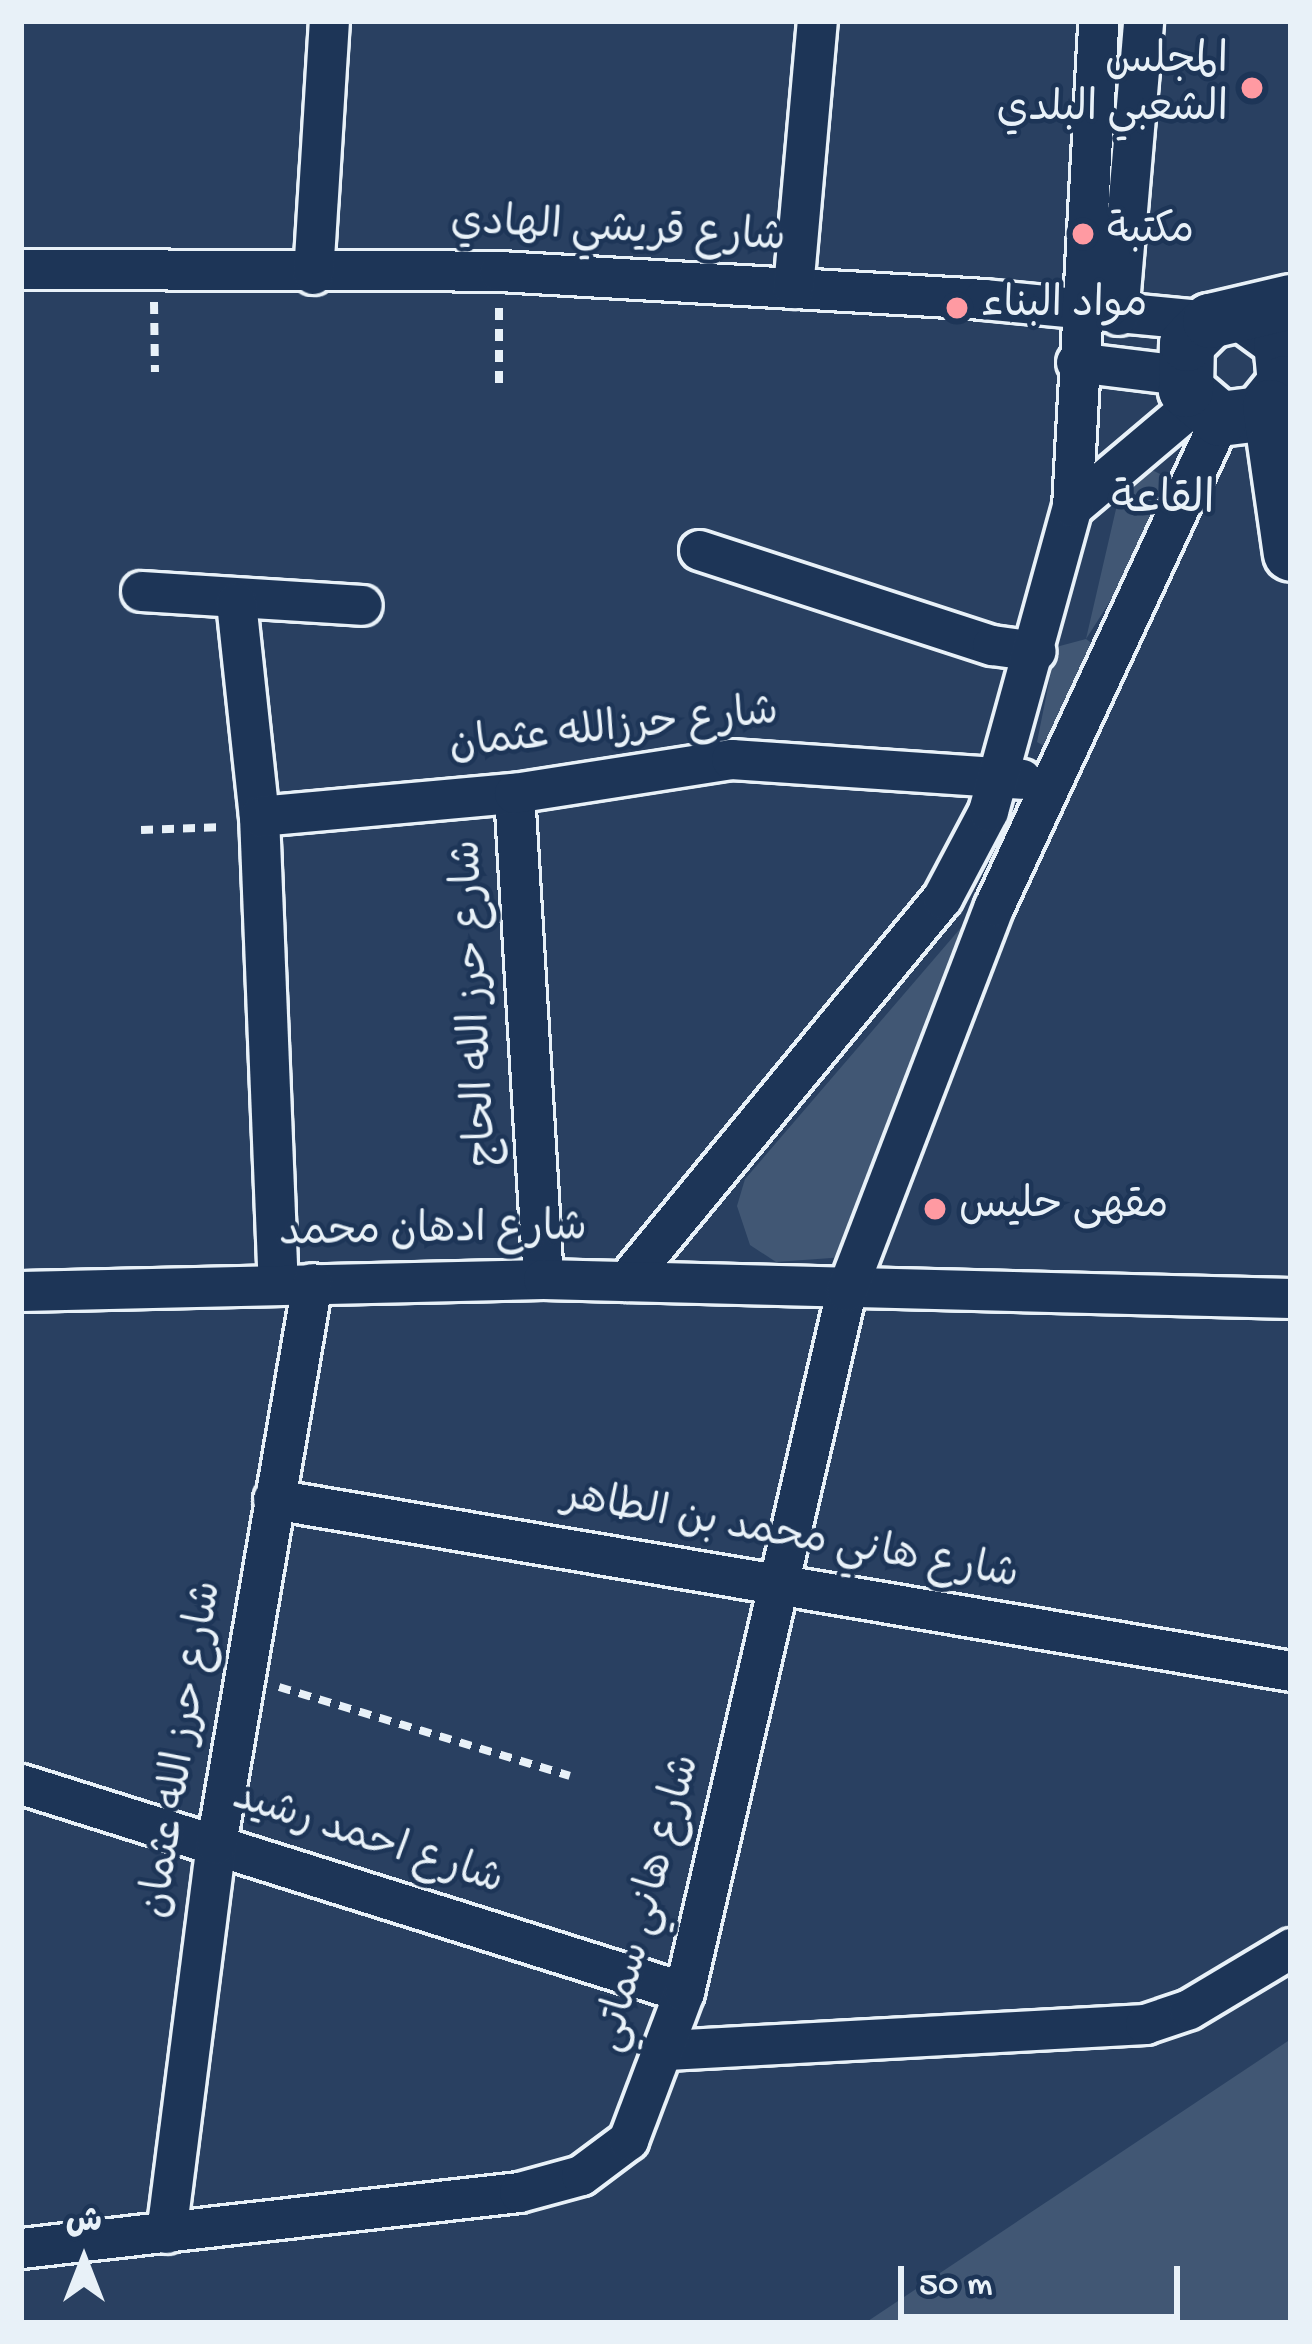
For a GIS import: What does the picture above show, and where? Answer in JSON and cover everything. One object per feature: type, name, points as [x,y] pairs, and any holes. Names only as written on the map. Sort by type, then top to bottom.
[{"type":"main road","points":[[1240,394],[1281,342],[1249,313],[1187,344],[1240,394],[1290,548]]},
{"type":"street","points":[[314,274],[329,21]]},
{"type":"street","points":[[793,288],[818,21]]},
{"type":"street","points":[[626,1281],[942,898],[974,846],[1036,651],[1072,507],[1078,308],[1098,21]]},
{"type":"street","points":[[1118,315],[1143,21]]},
{"type":"street","name":"شارع قريشي الهادي","points":[[21,268],[314,274],[500,271],[1078,308],[1118,315],[1249,313]]},
{"type":"street","points":[[1076,362],[1240,394]]},
{"type":"street","points":[[1072,507],[1240,394]]},
{"type":"street","name":"شارع هاني سماتي","points":[[21,2248],[518,2192],[581,2176],[628,2140],[667,2050],[684,1992],[846,1291],[994,906],[1240,394]]},
{"type":"street","points":[[699,550],[992,645],[1036,651]]},
{"type":"street","points":[[141,591],[236,602],[362,605]]},
{"type":"street","name":"شارع حرز الله عثمان","points":[[166,2233],[216,1844],[273,1499],[295,1283],[260,826],[236,602]]},
{"type":"street","name":"شارع حرزالله عثمان","points":[[260,826],[731,759],[998,776],[1049,784]]},
{"type":"street","name":"شارع حرز الله الحاج","points":[[514,793],[543,1279]]},
{"type":"street","name":"شارع ادهان محمد","points":[[21,1291],[543,1279],[846,1291],[1291,1298]]},
{"type":"street","name":"شارع هاني محمد بن الطاهر","points":[[273,1499],[1291,1671]]},
{"type":"street","name":"شارع احمد رشيد","points":[[21,1784],[684,1992]]},
{"type":"street","points":[[667,2050],[969,2040],[1145,2024],[1190,2009],[1291,1948]]},
{"type":"path","points":[[154,270],[155,372]]},
{"type":"path","points":[[500,271],[500,391]]},
{"type":"path","points":[[141,830],[260,826]]},
{"type":"path","points":[[243,1676],[570,1775]]},
{"type":"shaded area","points":[[1140,464],[1172,480],[1178,495],[1086,639],[1125,470]]},
{"type":"shaded area","points":[[1086,639],[1097,647],[1044,746],[1037,742],[1056,647]]},
{"type":"shaded area","points":[[965,923],[845,1257],[776,1262],[750,1245],[737,1206],[745,1179]]},
{"type":"shaded area","points":[[1291,2039],[1291,2323],[865,2323]]},
{"type":"place","name":"المجلس الشعبي البلدي","points":[[1252,88]]},
{"type":"place","name":"مكتبة","points":[[1083,234]]},
{"type":"place","name":"مواد البناء","points":[[957,308]]},
{"type":"place","name":"مقهى حليس","points":[[935,1209]]},
{"type":"district","name":"القاعة","points":[[1163,503]]}]
